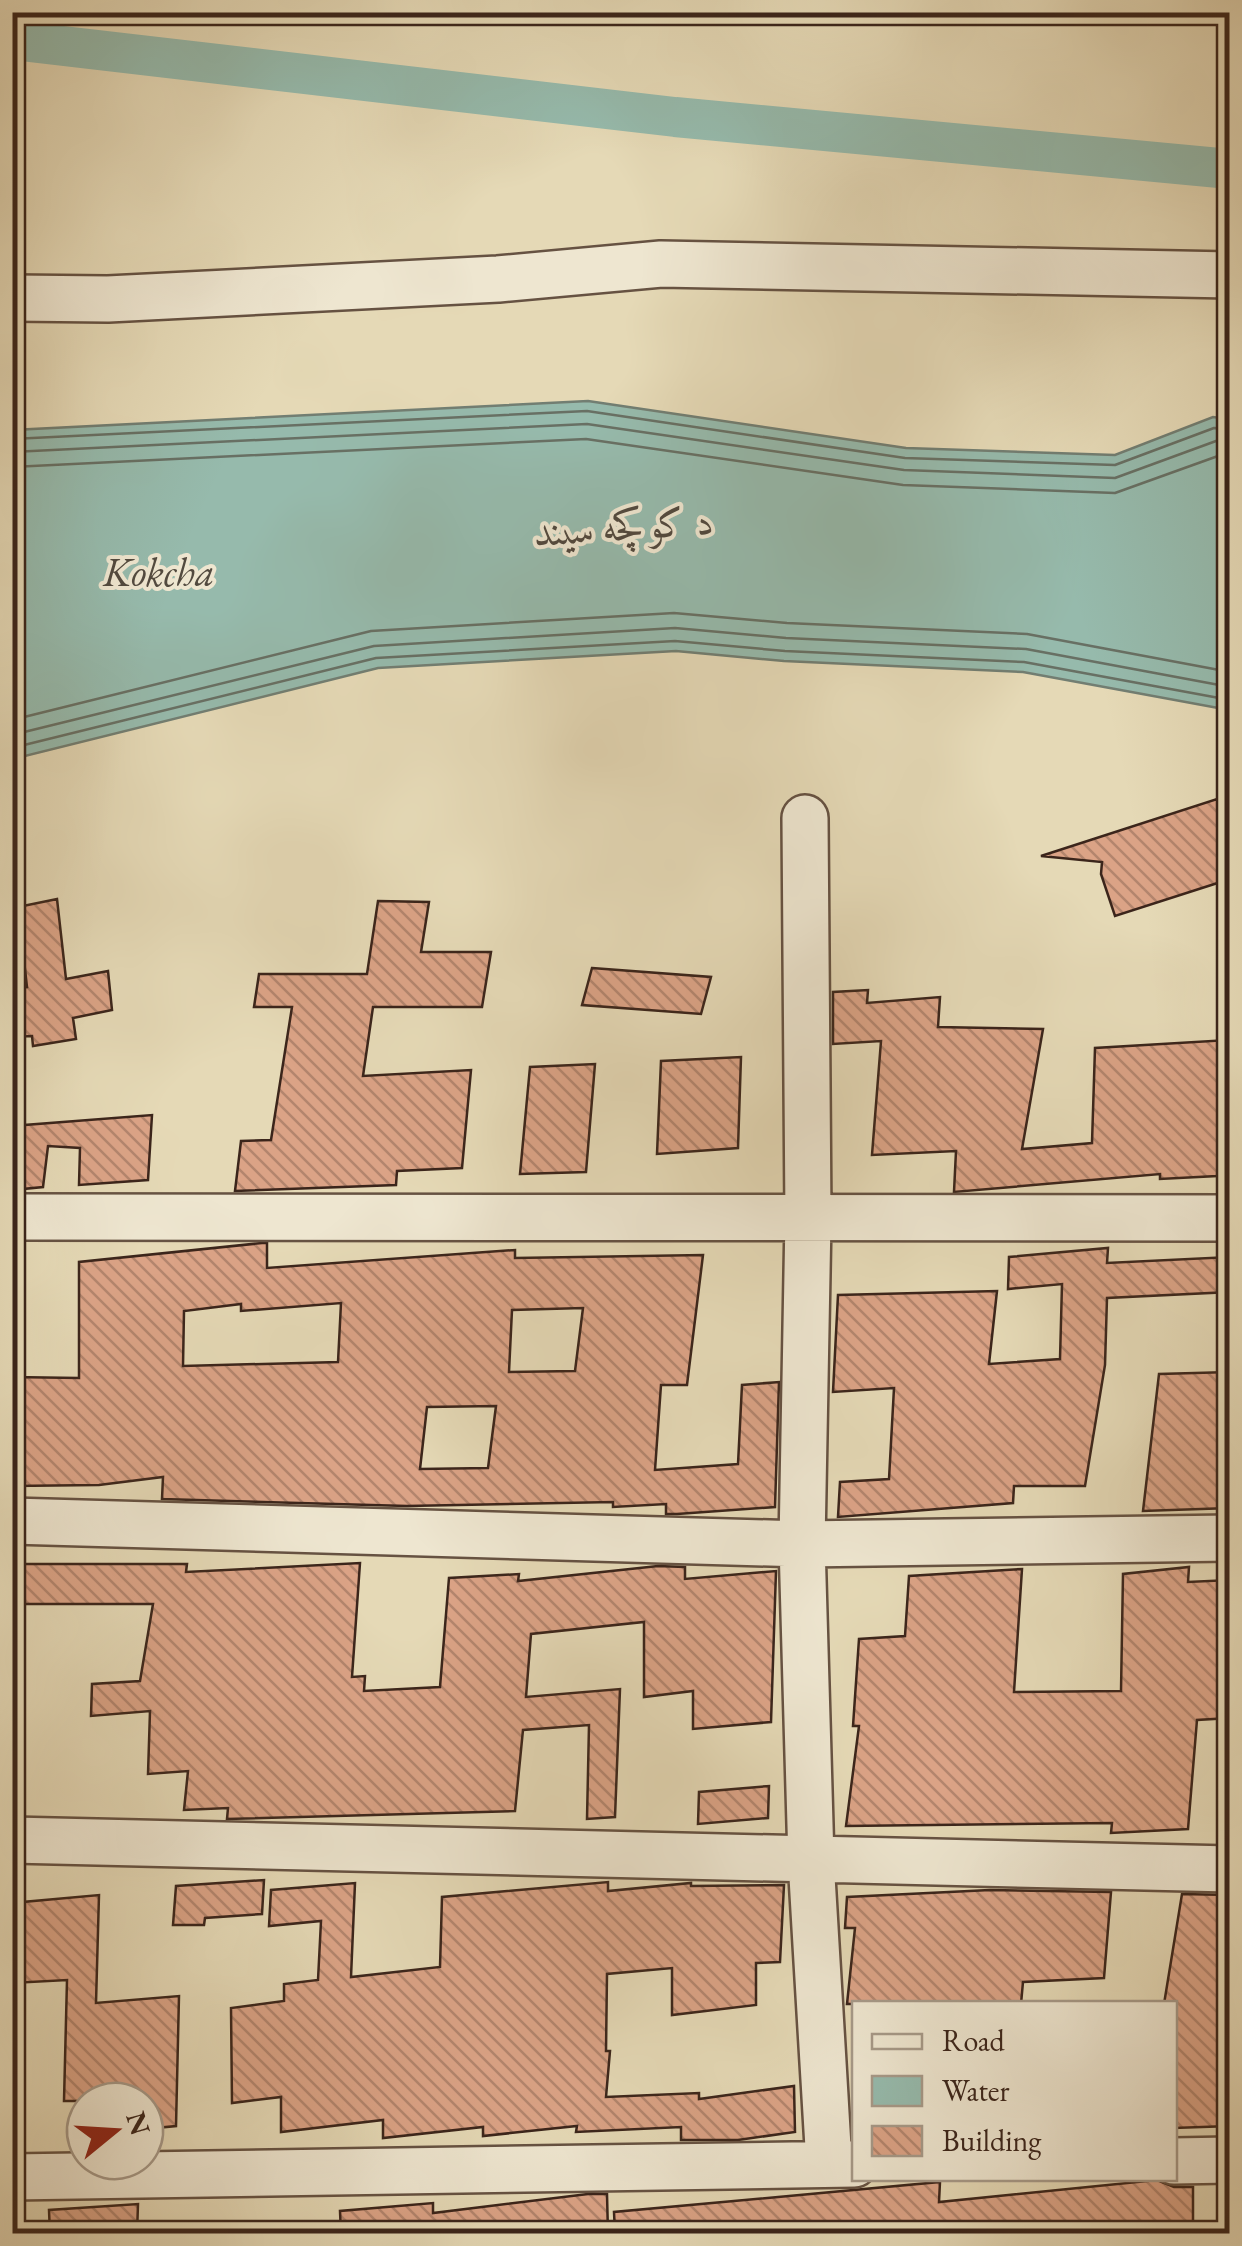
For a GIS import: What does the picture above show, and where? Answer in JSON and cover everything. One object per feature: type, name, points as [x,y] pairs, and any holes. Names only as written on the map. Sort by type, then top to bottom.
[{"type":"street","points":[[12,298],[108,299],[498,280],[662,264],[1230,275]]},
{"type":"street","points":[[12,2176],[842,2164],[811,1860],[802,1544],[808,1219],[804,818]]},
{"type":"street","points":[[12,1217],[1230,1218]]},
{"type":"street","points":[[12,1520],[802,1544],[1230,1538]]},
{"type":"street","points":[[12,1840],[1230,1869]]},
{"type":"street","points":[[1177,2160],[1230,2160]]},
{"type":"water","name":"Kokcha","points":[[588,401],[906,448],[1115,455],[1213,417],[1229,419],[1229,710],[1023,672],[784,661],[676,651],[378,668],[13,759],[13,430]]},
{"type":"building","points":[[1217,799],[1230,838],[1230,879],[1115,916],[1101,874],[1102,862],[1041,856]]},
{"type":"building","points":[[57,899],[66,979],[108,971],[112,1010],[73,1018],[76,1039],[33,1046],[32,1036],[12,1037],[12,988],[27,987],[18,907]]},
{"type":"building","points":[[378,901],[429,902],[421,952],[491,952],[482,1007],[373,1007],[363,1076],[471,1070],[462,1168],[397,1171],[396,1185],[235,1191],[241,1141],[271,1140],[292,1007],[254,1007],[259,974],[367,974]]},
{"type":"building","points":[[592,968],[711,977],[701,1014],[582,1005]]},
{"type":"building","points":[[868,990],[867,1003],[940,997],[938,1027],[1043,1029],[1022,1149],[1092,1143],[1095,1048],[1228,1040],[1217,1176],[1160,1179],[1160,1174],[954,1192],[956,1151],[872,1155],[881,1041],[833,1044],[833,992]]},
{"type":"building","points":[[741,1057],[738,1148],[657,1154],[661,1061]]},
{"type":"building","points":[[595,1064],[586,1172],[520,1174],[530,1067]]},
{"type":"building","points":[[152,1115],[148,1180],[79,1185],[80,1148],[48,1146],[43,1187],[12,1190],[12,1126]]},
{"type":"building","points":[[262,1243],[267,1243],[267,1268],[515,1250],[515,1258],[703,1255],[687,1385],[661,1385],[655,1470],[738,1464],[742,1385],[779,1382],[775,1507],[666,1514],[666,1504],[613,1507],[613,1502],[407,1506],[162,1499],[163,1477],[99,1485],[12,1486],[12,1377],[79,1378],[79,1262]],"holes":[[[341,1303],[338,1362],[183,1366],[184,1311],[241,1304],[241,1311]],[[583,1308],[575,1371],[509,1372],[512,1310]],[[496,1406],[488,1468],[420,1469],[427,1407]]]},
{"type":"building","points":[[1108,1248],[1107,1263],[1230,1257],[1230,1292],[1107,1298],[1105,1365],[1085,1486],[1014,1486],[1013,1503],[838,1517],[840,1482],[889,1479],[894,1388],[833,1392],[838,1295],[997,1291],[989,1364],[1060,1359],[1062,1284],[1008,1289],[1009,1257]]},
{"type":"building","points":[[1230,1372],[1230,1508],[1143,1511],[1159,1374]]},
{"type":"building","points":[[360,1563],[352,1677],[365,1676],[364,1691],[440,1687],[449,1578],[519,1574],[518,1581],[658,1566],[685,1567],[685,1579],[776,1571],[771,1722],[693,1729],[693,1691],[644,1697],[644,1622],[531,1634],[526,1697],[620,1689],[615,1817],[587,1819],[589,1725],[523,1730],[515,1811],[227,1819],[228,1808],[184,1810],[188,1771],[148,1774],[150,1711],[91,1716],[92,1684],[140,1681],[153,1604],[12,1604],[12,1564],[187,1564],[186,1572]]},
{"type":"building","points":[[1189,1567],[1188,1582],[1230,1580],[1230,1718],[1197,1720],[1188,1829],[1111,1833],[1112,1823],[846,1826],[859,1726],[853,1726],[859,1639],[905,1636],[909,1576],[1022,1569],[1014,1692],[1121,1691],[1123,1574]]},
{"type":"building","points":[[769,1786],[768,1818],[698,1824],[699,1792]]},
{"type":"building","points":[[264,1880],[262,1914],[205,1918],[204,1925],[173,1925],[176,1886]]},
{"type":"building","points":[[608,1882],[608,1891],[691,1883],[784,1885],[780,1962],[756,1963],[756,2005],[672,2015],[672,1968],[607,1974],[606,2051],[610,2051],[606,2097],[699,2093],[699,2099],[794,2086],[795,2132],[738,2140],[681,2140],[681,2127],[576,2132],[577,2126],[483,2136],[483,2127],[383,2138],[383,2120],[281,2132],[281,2097],[232,2103],[231,2008],[284,2001],[284,1984],[318,1980],[321,1921],[269,1926],[271,1890],[355,1883],[351,1977],[440,1967],[442,1897]]},
{"type":"building","points":[[990,1890],[1111,1892],[1104,1978],[1023,1982],[1021,2001],[847,2004],[855,1928],[845,1928],[847,1897]]},
{"type":"building","points":[[1182,1894],[1230,1895],[1230,2126],[1177,2128],[1177,2001],[1164,2001]]},
{"type":"building","points":[[99,1895],[96,2003],[179,1996],[176,2126],[165,2127],[165,2081],[65,2081],[64,2101],[67,1980],[12,1983],[12,1903]]},
{"type":"building","points":[[1159,2181],[1174,2187],[1193,2187],[1193,2234],[738,2234],[738,2230],[615,2234],[614,2212],[940,2182],[939,2202]]},
{"type":"building","points":[[607,2194],[608,2234],[341,2234],[340,2211],[433,2203],[433,2213]]},
{"type":"building","points":[[138,2204],[137,2234],[50,2234],[49,2210]]},
{"type":"waterway","points":[[12,40],[675,117],[1230,169]]},
{"type":"water label","name":"د کوکچه سیند","points":[[624,526]]}]
